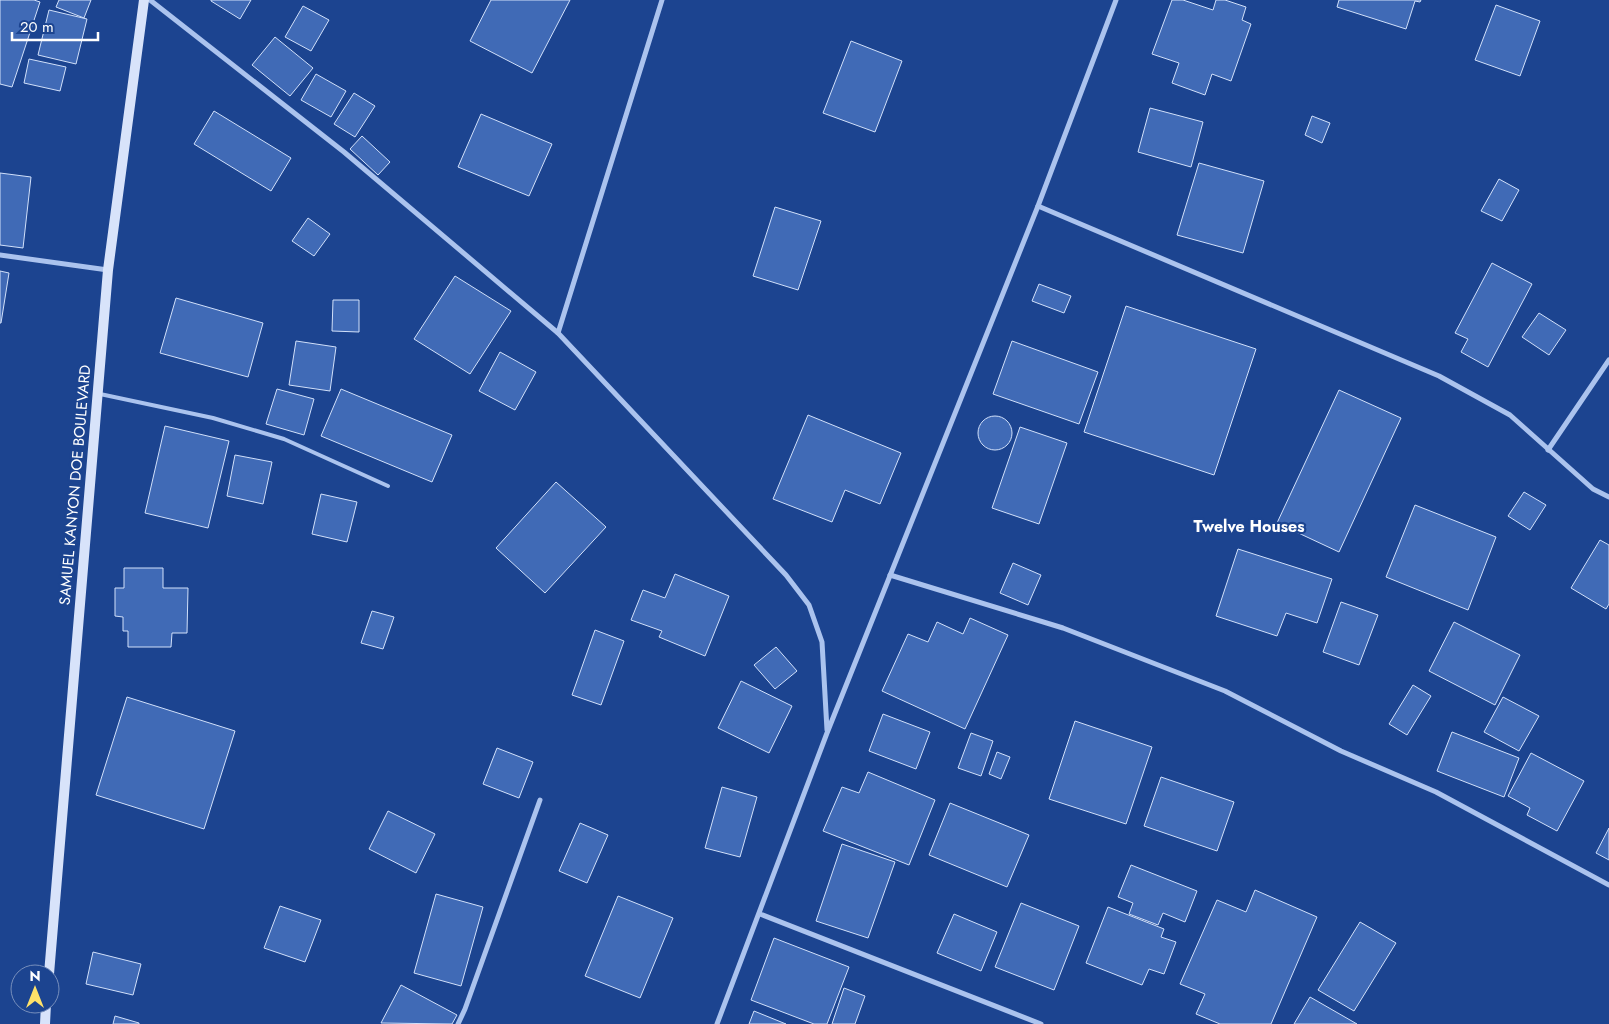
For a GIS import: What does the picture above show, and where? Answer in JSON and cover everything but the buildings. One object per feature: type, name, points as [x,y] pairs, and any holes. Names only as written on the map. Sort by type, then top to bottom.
[{"type":"street","name":"SAMUEL KANYON DOE BOULEVARD","points":[[50,964],[108,270],[144,0]]},
{"type":"street","points":[[150,0],[344,152],[558,333],[786,575],[808,605],[822,642],[827,734]]},
{"type":"street","points":[[558,333],[662,0]]},
{"type":"street","points":[[718,1024],[827,734],[1038,206],[1116,0]]},
{"type":"street","points":[[1038,206],[1439,376],[1510,415],[1593,489],[1609,497]]},
{"type":"street","points":[[0,255],[108,270]]},
{"type":"street","points":[[1548,450],[1609,360]]},
{"type":"street","points":[[890,575],[1063,628],[1225,691],[1341,751],[1436,792],[1609,885]]},
{"type":"street","points":[[458,1024],[465,1010],[540,800]]},
{"type":"street","points":[[760,914],[1040,1024]]},
{"type":"lane","points":[[98,393],[213,418],[284,439],[388,486]]},
{"type":"district","name":"Twelve Houses","points":[[1249,526]]}]
